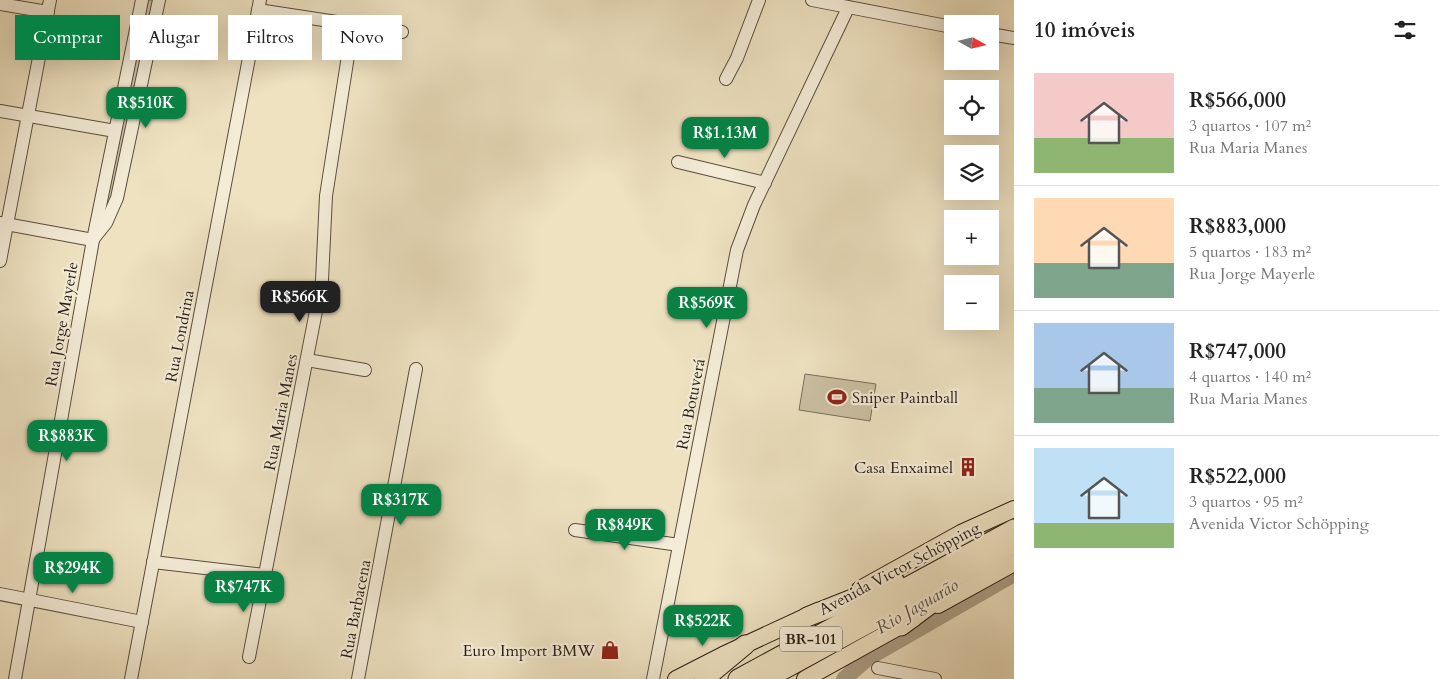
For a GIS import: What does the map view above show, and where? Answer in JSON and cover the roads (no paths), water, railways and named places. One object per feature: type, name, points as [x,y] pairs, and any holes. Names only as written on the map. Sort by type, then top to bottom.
[{"type":"highway","name":"BR-101","points":[[738,679],[1014,529]]},
{"type":"highway","points":[[807,617],[973,551]]},
{"type":"highway","points":[[901,626],[1012,551]]},
{"type":"highway","name":"BR-101","points":[[766,679],[1012,551]]},
{"type":"highway","points":[[704,679],[745,645]]},
{"type":"main road","name":"Avenida Victor Schöpping","points":[[676,679],[807,617],[961,533],[1014,509]]},
{"type":"main road","points":[[805,679],[901,626]]},
{"type":"street","name":"Rua Jorge Mayerle","points":[[15,679],[93,240],[142,0]]},
{"type":"street","name":"Rua Jorge Mayerle","points":[[93,240],[106,224],[117,198],[159,0]]},
{"type":"street","points":[[726,79],[737,58],[759,0]]},
{"type":"street","points":[[812,0],[944,26]]},
{"type":"street","points":[[0,4],[49,6],[28,116],[4,224],[0,260]]},
{"type":"street","points":[[259,5],[322,18]]},
{"type":"street","name":"Rua Londrina","points":[[131,679],[259,5]]},
{"type":"street","name":"Rua Botuverá","points":[[653,679],[732,271],[745,226],[848,8]]},
{"type":"street","points":[[999,36],[1014,38]]},
{"type":"street","name":"Rua Maria Manes","points":[[249,657],[322,280],[326,196],[347,60]]},
{"type":"street","points":[[0,111],[115,131]]},
{"type":"street","points":[[678,162],[765,183]]},
{"type":"street","points":[[4,224],[93,240]]},
{"type":"street","points":[[307,360],[365,370]]},
{"type":"street","name":"Rua Barbacena","points":[[358,679],[416,369]]},
{"type":"street","points":[[575,530],[679,545]]},
{"type":"street","points":[[153,562],[265,575]]},
{"type":"street","points":[[0,594],[142,622]]},
{"type":"street","points":[[878,668],[935,679]]},
{"type":"waterway","name":"Rio Jaguarão","points":[[844,679],[868,658],[1014,574]]},
{"type":"place","name":"Sniper Paintball","points":[[837,397]]},
{"type":"place","name":"Casa Enxaimel","points":[[968,467]]},
{"type":"place","name":"Euro Import BMW","points":[[610,650]]}]
